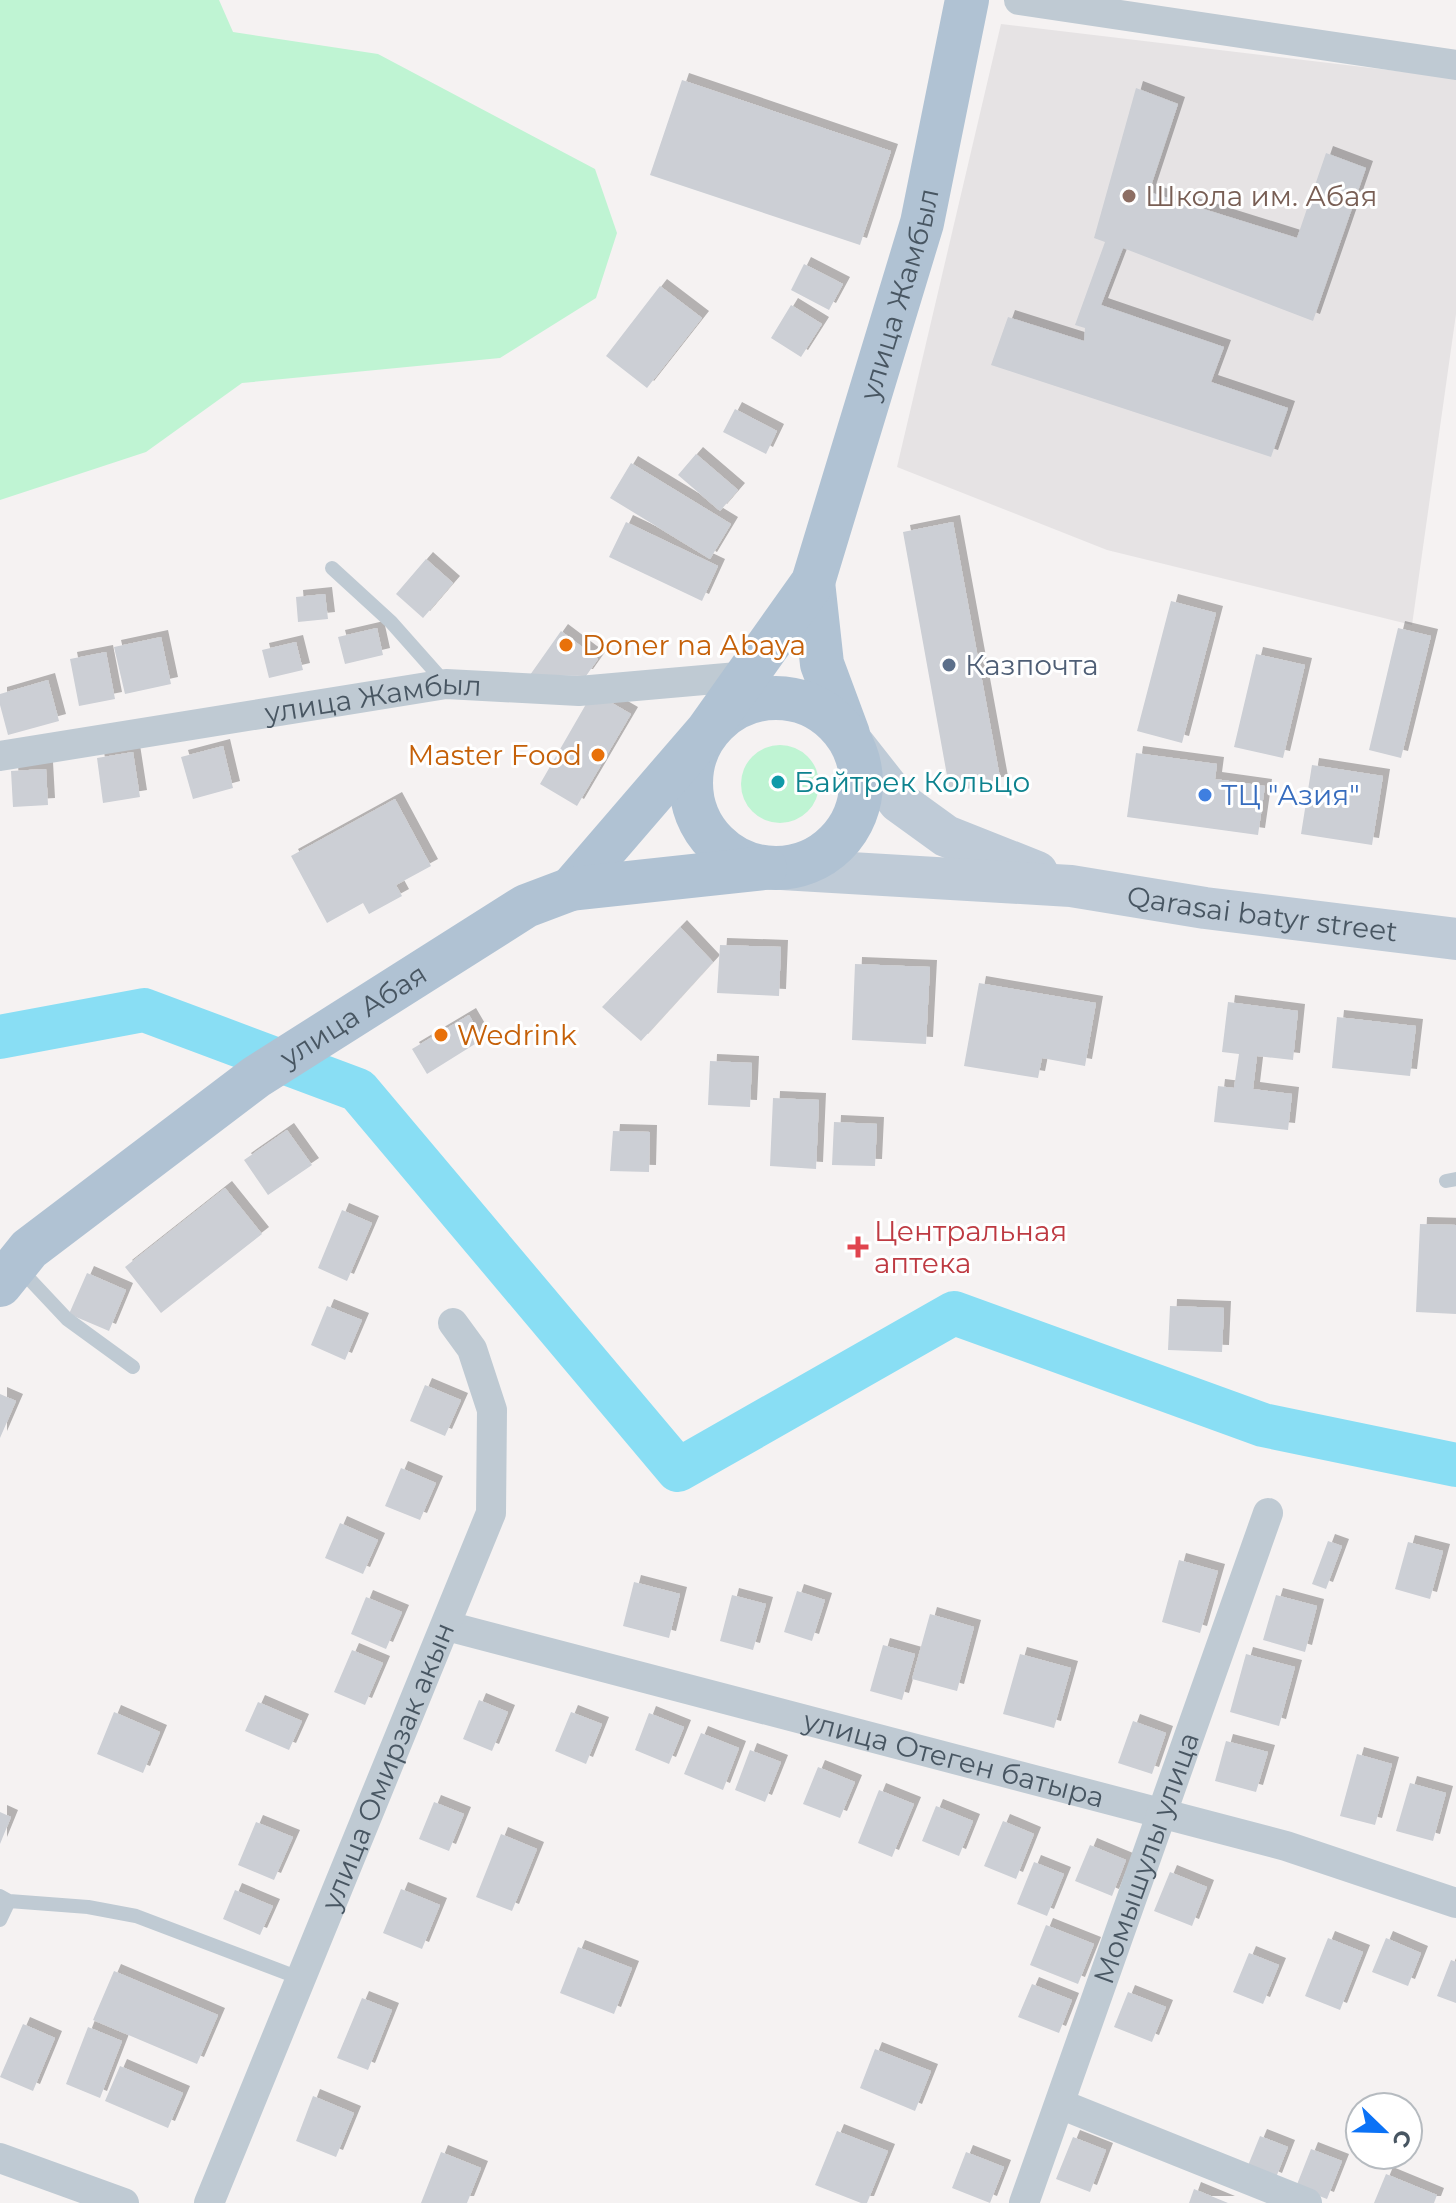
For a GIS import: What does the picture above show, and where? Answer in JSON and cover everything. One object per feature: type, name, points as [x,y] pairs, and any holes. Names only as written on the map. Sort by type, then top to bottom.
[{"type":"main road","name":"улица Жамбыл","points":[[571,889],[708,730],[813,582],[922,223],[967,0]]},
{"type":"main road","name":"улица Жамбыл","points":[[813,582],[822,664],[851,741]]},
{"type":"main road","points":[[783,697],[810,704],[833,719],[899,802],[946,836],[1071,886],[765,868],[740,861],[719,847],[702,827],[693,804],[691,778],[696,753],[708,730],[729,711],[742,705],[755,700],[783,697]]},
{"type":"main road","points":[[765,868],[791,867],[817,858],[838,842],[853,819],[861,793],[860,766],[851,741]]},
{"type":"main road","name":"улица Абая","points":[[8,1275],[29,1249],[256,1077],[526,906],[571,889],[765,868]]},
{"type":"main road","name":"Qarasai batyr street","points":[[1071,886],[1205,908],[1456,939]]},
{"type":"street","points":[[1019,0],[1456,65]]},
{"type":"street","name":"улица Жамбыл","points":[[0,756],[446,684],[579,691],[749,676]]},
{"type":"street","name":"улица Омирзак акын","points":[[209,2203],[491,1513],[492,1410],[472,1349],[453,1323]]},
{"type":"street","name":"Момышулы улица","points":[[1024,2203],[1268,1513]]},
{"type":"street","name":"улица Отеген батыра","points":[[447,1626],[1286,1846],[1456,1903]]},
{"type":"street","points":[[1060,2104],[1307,2203]]},
{"type":"street","points":[[0,2158],[124,2203]]},
{"type":"lane","points":[[332,568],[391,622],[446,684]]},
{"type":"lane","points":[[8,1275],[133,1367]]},
{"type":"lane","points":[[0,1920],[4,1899],[88,1907],[136,1916],[302,1979]]},
{"type":"shaded area","points":[[1001,24],[1456,78],[1456,314],[1412,625],[1107,550],[897,467]]},
{"type":"green space","points":[[0,0],[219,0],[233,32],[378,54],[595,169],[617,233],[596,298],[500,358],[242,383],[146,452],[0,500]]},
{"type":"green space","points":[[780,745],[795,748],[808,756],[816,769],[819,784],[816,799],[808,812],[795,820],[780,823],[765,820],[752,812],[744,799],[741,784],[744,769],[752,756],[765,748]]},
{"type":"building","points":[[682,80],[891,151],[860,245],[650,175]]},
{"type":"building","points":[[1136,88],[1178,104],[1149,192],[1297,238],[1326,153],[1366,168],[1313,321],[1123,248],[1101,305],[1224,347],[1211,382],[1288,408],[1271,457],[991,365],[1008,317],[1084,341],[1085,328],[1075,325],[1105,242],[1094,238]]},
{"type":"building","points":[[804,264],[843,284],[829,310],[791,290]]},
{"type":"building","points":[[660,286],[702,318],[647,388],[606,356]]},
{"type":"building","points":[[791,305],[822,324],[801,357],[771,338]]},
{"type":"building","points":[[735,409],[777,431],[766,454],[723,432]]},
{"type":"building","points":[[696,454],[738,490],[720,511],[678,475]]},
{"type":"building","points":[[631,463],[731,524],[710,559],[610,498]]},
{"type":"building","points":[[626,522],[718,566],[702,601],[609,557]]},
{"type":"building","points":[[953,522],[1001,783],[950,792],[903,532]]},
{"type":"building","points":[[426,559],[453,583],[423,618],[396,594]]},
{"type":"building","points":[[325,594],[328,619],[298,622],[296,597]]},
{"type":"building","points":[[1171,601],[1216,613],[1182,743],[1137,731]]},
{"type":"building","points":[[377,628],[383,655],[345,664],[338,637]]},
{"type":"building","points":[[1398,628],[1431,636],[1401,758],[1369,750]]},
{"type":"building","name":"Doner na Abaya","points":[[561,631],[598,659],[586,676],[530,675]]},
{"type":"building","points":[[161,637],[171,684],[125,694],[114,647]]},
{"type":"building","points":[[296,642],[303,670],[269,678],[262,650]]},
{"type":"building","points":[[106,652],[115,699],[79,706],[70,659]]},
{"type":"building","points":[[1256,654],[1305,665],[1283,758],[1234,747]]},
{"type":"building","points":[[48,680],[59,721],[8,735],[0,694]]},
{"type":"building","points":[[593,692],[631,714],[577,806],[540,784]]},
{"type":"building","points":[[223,746],[233,788],[193,799],[181,757]]},
{"type":"building","points":[[133,752],[140,797],[103,803],[97,758]]},
{"type":"building","points":[[1136,753],[1217,764],[1215,779],[1265,786],[1258,835],[1127,817]]},
{"type":"building","points":[[1312,765],[1383,776],[1372,845],[1301,834]]},
{"type":"building","points":[[46,769],[48,805],[13,807],[11,771]]},
{"type":"building","points":[[395,799],[431,866],[396,885],[402,896],[369,914],[363,903],[327,923],[291,856]]},
{"type":"building","points":[[680,927],[713,962],[641,1041],[602,1007]]},
{"type":"building","points":[[720,945],[781,947],[779,996],[717,993]]},
{"type":"building","points":[[855,964],[930,967],[926,1044],[852,1040]]},
{"type":"building","points":[[979,983],[1096,1003],[1085,1066],[1042,1058],[1038,1078],[964,1066]]},
{"type":"building","points":[[1228,1002],[1298,1011],[1293,1060],[1257,1056],[1253,1089],[1292,1094],[1288,1130],[1214,1122],[1218,1086],[1234,1088],[1239,1054],[1222,1052]]},
{"type":"building","points":[[469,1015],[483,1039],[427,1074],[412,1049]]},
{"type":"building","points":[[1337,1017],[1416,1026],[1410,1076],[1332,1068]]},
{"type":"building","points":[[710,1061],[752,1063],[750,1107],[708,1105]]},
{"type":"building","points":[[773,1098],[819,1100],[816,1169],[770,1166]]},
{"type":"building","points":[[834,1122],[877,1124],[875,1166],[832,1165]]},
{"type":"building","points":[[287,1130],[312,1165],[268,1195],[244,1160]]},
{"type":"building","points":[[613,1131],[650,1132],[649,1172],[610,1171]]},
{"type":"building","points":[[225,1188],[262,1234],[161,1313],[125,1267]]},
{"type":"building","points":[[342,1210],[372,1223],[347,1281],[318,1268]]},
{"type":"building","points":[[1420,1224],[1456,1225],[1456,1314],[1416,1312]]},
{"type":"building","points":[[87,1273],[126,1290],[109,1331],[69,1314]]},
{"type":"building","points":[[327,1306],[362,1320],[345,1360],[311,1345]]},
{"type":"building","points":[[1170,1306],[1224,1308],[1222,1352],[1168,1350]]},
{"type":"building","points":[[425,1385],[461,1400],[445,1436],[410,1421]]},
{"type":"building","points":[[0,1394],[16,1401],[0,1438]]},
{"type":"building","points":[[401,1468],[436,1483],[420,1520],[385,1506]]},
{"type":"building","points":[[340,1523],[378,1540],[363,1574],[325,1558]]},
{"type":"building","points":[[1328,1541],[1342,1546],[1326,1589],[1312,1584]]},
{"type":"building","points":[[1408,1542],[1443,1551],[1430,1599],[1395,1589]]},
{"type":"building","points":[[1179,1560],[1218,1571],[1200,1633],[1162,1622]]},
{"type":"building","points":[[634,1582],[680,1594],[669,1638],[623,1626]]},
{"type":"building","points":[[797,1591],[825,1600],[812,1641],[784,1632]]},
{"type":"building","points":[[732,1595],[766,1604],[753,1650],[720,1641]]},
{"type":"building","points":[[1276,1595],[1317,1606],[1305,1652],[1263,1640]]},
{"type":"building","points":[[366,1597],[402,1612],[386,1649],[351,1634]]},
{"type":"building","points":[[930,1614],[974,1627],[957,1691],[912,1679]]},
{"type":"building","points":[[883,1645],[915,1654],[902,1700],[870,1691]]},
{"type":"building","points":[[352,1650],[383,1663],[365,1705],[334,1692]]},
{"type":"building","points":[[1020,1654],[1071,1668],[1054,1728],[1003,1714]]},
{"type":"building","points":[[1246,1654],[1295,1667],[1279,1726],[1230,1712]]},
{"type":"building","points":[[479,1700],[508,1712],[492,1751],[463,1739]]},
{"type":"building","points":[[258,1702],[302,1721],[289,1750],[245,1731]]},
{"type":"building","points":[[114,1712],[160,1732],[143,1773],[97,1754]]},
{"type":"building","points":[[571,1712],[602,1724],[586,1764],[555,1751]]},
{"type":"building","points":[[649,1713],[684,1727],[669,1764],[635,1750]]},
{"type":"building","points":[[1133,1721],[1166,1733],[1152,1774],[1118,1763]]},
{"type":"building","points":[[701,1733],[739,1748],[723,1790],[684,1774]]},
{"type":"building","points":[[1226,1741],[1268,1752],[1256,1792],[1215,1781]]},
{"type":"building","points":[[750,1750],[781,1762],[765,1802],[735,1790]]},
{"type":"building","points":[[1357,1754],[1392,1764],[1375,1825],[1340,1816]]},
{"type":"building","points":[[818,1767],[855,1782],[840,1818],[803,1804]]},
{"type":"building","points":[[1410,1783],[1446,1793],[1433,1841],[1396,1831]]},
{"type":"building","points":[[879,1790],[914,1804],[892,1857],[858,1843]]},
{"type":"building","points":[[434,1802],[464,1814],[449,1851],[419,1839]]},
{"type":"building","points":[[936,1806],[973,1821],[959,1856],[922,1841]]},
{"type":"building","points":[[0,1812],[11,1817],[0,1844]]},
{"type":"building","points":[[1003,1821],[1034,1834],[1016,1879],[984,1866]]},
{"type":"building","points":[[256,1822],[293,1837],[274,1880],[238,1865]]},
{"type":"building","points":[[501,1834],[537,1849],[512,1911],[476,1897]]},
{"type":"building","points":[[1090,1845],[1126,1860],[1112,1896],[1075,1881]]},
{"type":"building","points":[[1034,1862],[1064,1874],[1047,1916],[1017,1904]]},
{"type":"building","points":[[1170,1872],[1207,1887],[1192,1926],[1154,1911]]},
{"type":"building","points":[[401,1889],[440,1905],[422,1949],[383,1933]]},
{"type":"building","points":[[235,1890],[273,1906],[260,1935],[223,1919]]},
{"type":"building","points":[[1046,1925],[1094,1944],[1078,1984],[1030,1965]]},
{"type":"building","points":[[1328,1938],[1363,1952],[1340,2010],[1305,1996]]},
{"type":"building","points":[[1386,1938],[1421,1953],[1408,1986],[1372,1972]]},
{"type":"building","points":[[578,1947],[632,1968],[614,2014],[560,1993]]},
{"type":"building","points":[[1249,1953],[1279,1965],[1263,2004],[1233,1992]]},
{"type":"building","points":[[1451,1960],[1456,1962],[1456,2003],[1437,1996]]},
{"type":"building","points":[[114,1971],[218,2015],[197,2064],[93,2020]]},
{"type":"building","points":[[1032,1984],[1072,2000],[1059,2033],[1018,2017]]},
{"type":"building","points":[[1128,1992],[1166,2007],[1152,2042],[1114,2027]]},
{"type":"building","points":[[362,1998],[392,2010],[368,2070],[337,2058]]},
{"type":"building","points":[[23,2024],[55,2038],[33,2091],[0,2077]]},
{"type":"building","points":[[88,2027],[122,2041],[100,2098],[66,2084]]},
{"type":"building","points":[[875,2049],[931,2071],[915,2111],[860,2088]]},
{"type":"building","points":[[120,2066],[183,2093],[168,2128],[105,2101]]},
{"type":"building","points":[[313,2096],[354,2113],[336,2157],[296,2141]]},
{"type":"building","points":[[837,2131],[888,2151],[867,2203],[815,2185]]},
{"type":"building","points":[[1260,2136],[1288,2147],[1275,2180],[1247,2168]]},
{"type":"building","points":[[1073,2137],[1106,2150],[1090,2192],[1056,2179]]},
{"type":"building","points":[[1311,2149],[1342,2161],[1327,2199],[1296,2187]]},
{"type":"building","points":[[441,2152],[481,2168],[467,2203],[421,2203]]},
{"type":"building","points":[[966,2152],[1004,2167],[990,2203],[952,2188]]},
{"type":"building","points":[[1386,2174],[1437,2195],[1434,2203],[1374,2203]]},
{"type":"building","points":[[1194,2189],[1228,2203],[1189,2203]]},
{"type":"waterway","points":[[0,1037],[144,1010],[358,1090],[678,1470],[954,1313],[1263,1425],[1456,1465]]},
{"type":"place","name":"Школа им. Абая","points":[[1129,196]]},
{"type":"place","name":"Doner na Abaya","points":[[566,645]]},
{"type":"place","name":"Казпочта","points":[[949,665]]},
{"type":"place","name":"Master Food","points":[[598,755]]},
{"type":"place","name":"Байтрек Кольцо","points":[[778,782]]},
{"type":"place","name":"ТЦ \"Азия\"","points":[[1205,795]]},
{"type":"place","name":"Wedrink","points":[[441,1035]]},
{"type":"place","name":"Центральная аптека","points":[[858,1247]]}]
